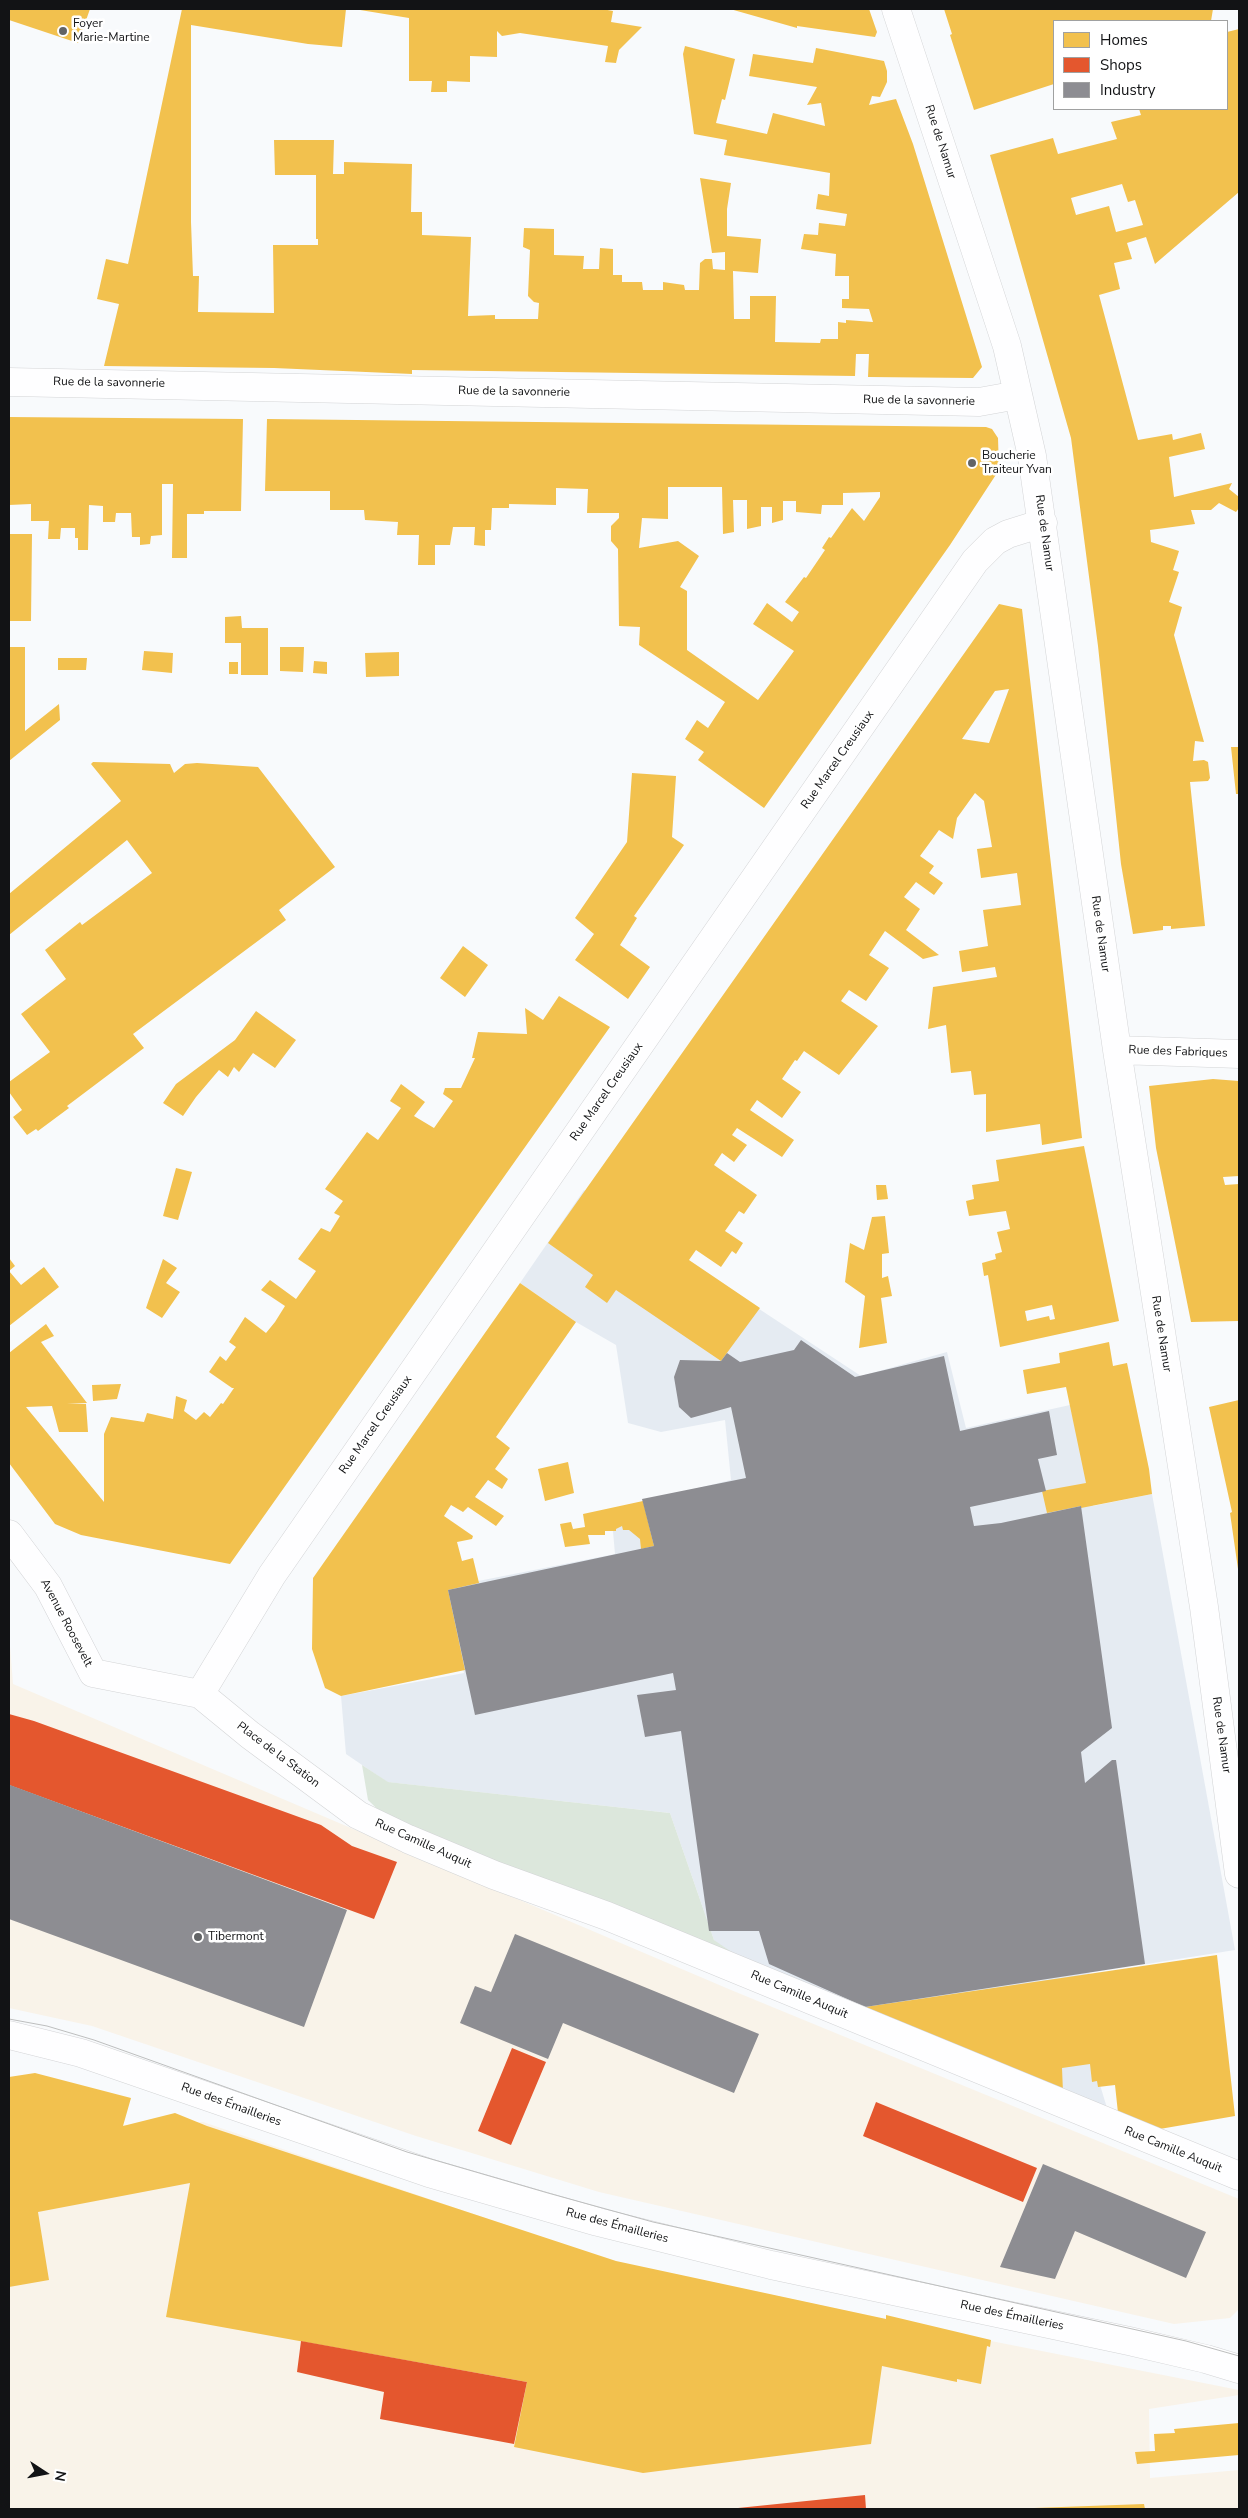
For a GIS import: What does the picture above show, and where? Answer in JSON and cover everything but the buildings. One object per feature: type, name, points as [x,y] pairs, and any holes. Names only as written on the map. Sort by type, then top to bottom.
[{"type":"street","name":"Rue de Namur","points":[[896,9],[1007,346],[1032,456],[1044,523],[1117,1050],[1204,1607],[1239,1874]]},
{"type":"street","name":"Rue de la savonnerie","points":[[9,382],[978,402],[1018,396]]},
{"type":"street","name":"Rue Marcel Creusiaux","points":[[200,1694],[272,1575],[975,561],[995,541],[1008,534],[1044,523]]},
{"type":"street","name":"Rue des Fabriques","points":[[1117,1050],[1239,1054]]},
{"type":"street","name":"Avenue Roosevelt","points":[[9,1534],[48,1586],[93,1673],[200,1694]]},
{"type":"street","name":"Place de la Station","points":[[200,1694],[250,1735],[358,1815]]},
{"type":"street","name":"Rue Camille Auquit","points":[[358,1815],[408,1839],[486,1871],[607,1916],[1239,2176]]},
{"type":"street","name":"Rue des Émailleries","points":[[9,2035],[81,2053],[430,2173],[598,2222],[770,2265],[1129,2341],[1206,2359],[1239,2369]]},
{"type":"shaded area","points":[[584,1190],[633,1226],[861,1376],[947,1352],[966,1428],[1070,1405],[1093,1506],[1152,1494],[1235,1950],[1147,1964],[1089,1966],[1097,2075],[1107,2108],[752,1976],[714,1940],[670,1813],[387,1782],[346,1754],[341,1696],[464,1673],[442,1592],[458,1585],[615,1554],[611,1509],[731,1480],[725,1420],[661,1432],[628,1423],[616,1345],[576,1322],[520,1283]]},
{"type":"shaded area","points":[[9,1634],[13,1684],[731,1990],[1239,2199],[1239,2309],[1230,2318],[1174,2324],[599,2192],[416,2136],[92,2026],[9,2008]]},
{"type":"shaded area","points":[[362,1765],[388,1782],[670,1813],[714,1940],[733,1953],[408,1839],[368,1800]]},
{"type":"shaded area","points":[[203,2122],[612,2261],[986,2340],[1239,2390],[1239,2395],[1149,2409],[1150,2478],[1239,2470],[1239,2509],[9,2509],[9,2143],[123,2125]]},
{"type":"tram line","points":[[9,2019],[47,2026],[94,2040],[407,2152],[653,2222],[1186,2341],[1239,2356]]},
{"type":"place","name":"Foyer Marie-Martine","points":[[63,31]]},
{"type":"place","name":"Boucherie Traiteur Yvan","points":[[972,463]]},
{"type":"place","name":"Tibermont","points":[[198,1937]]}]
